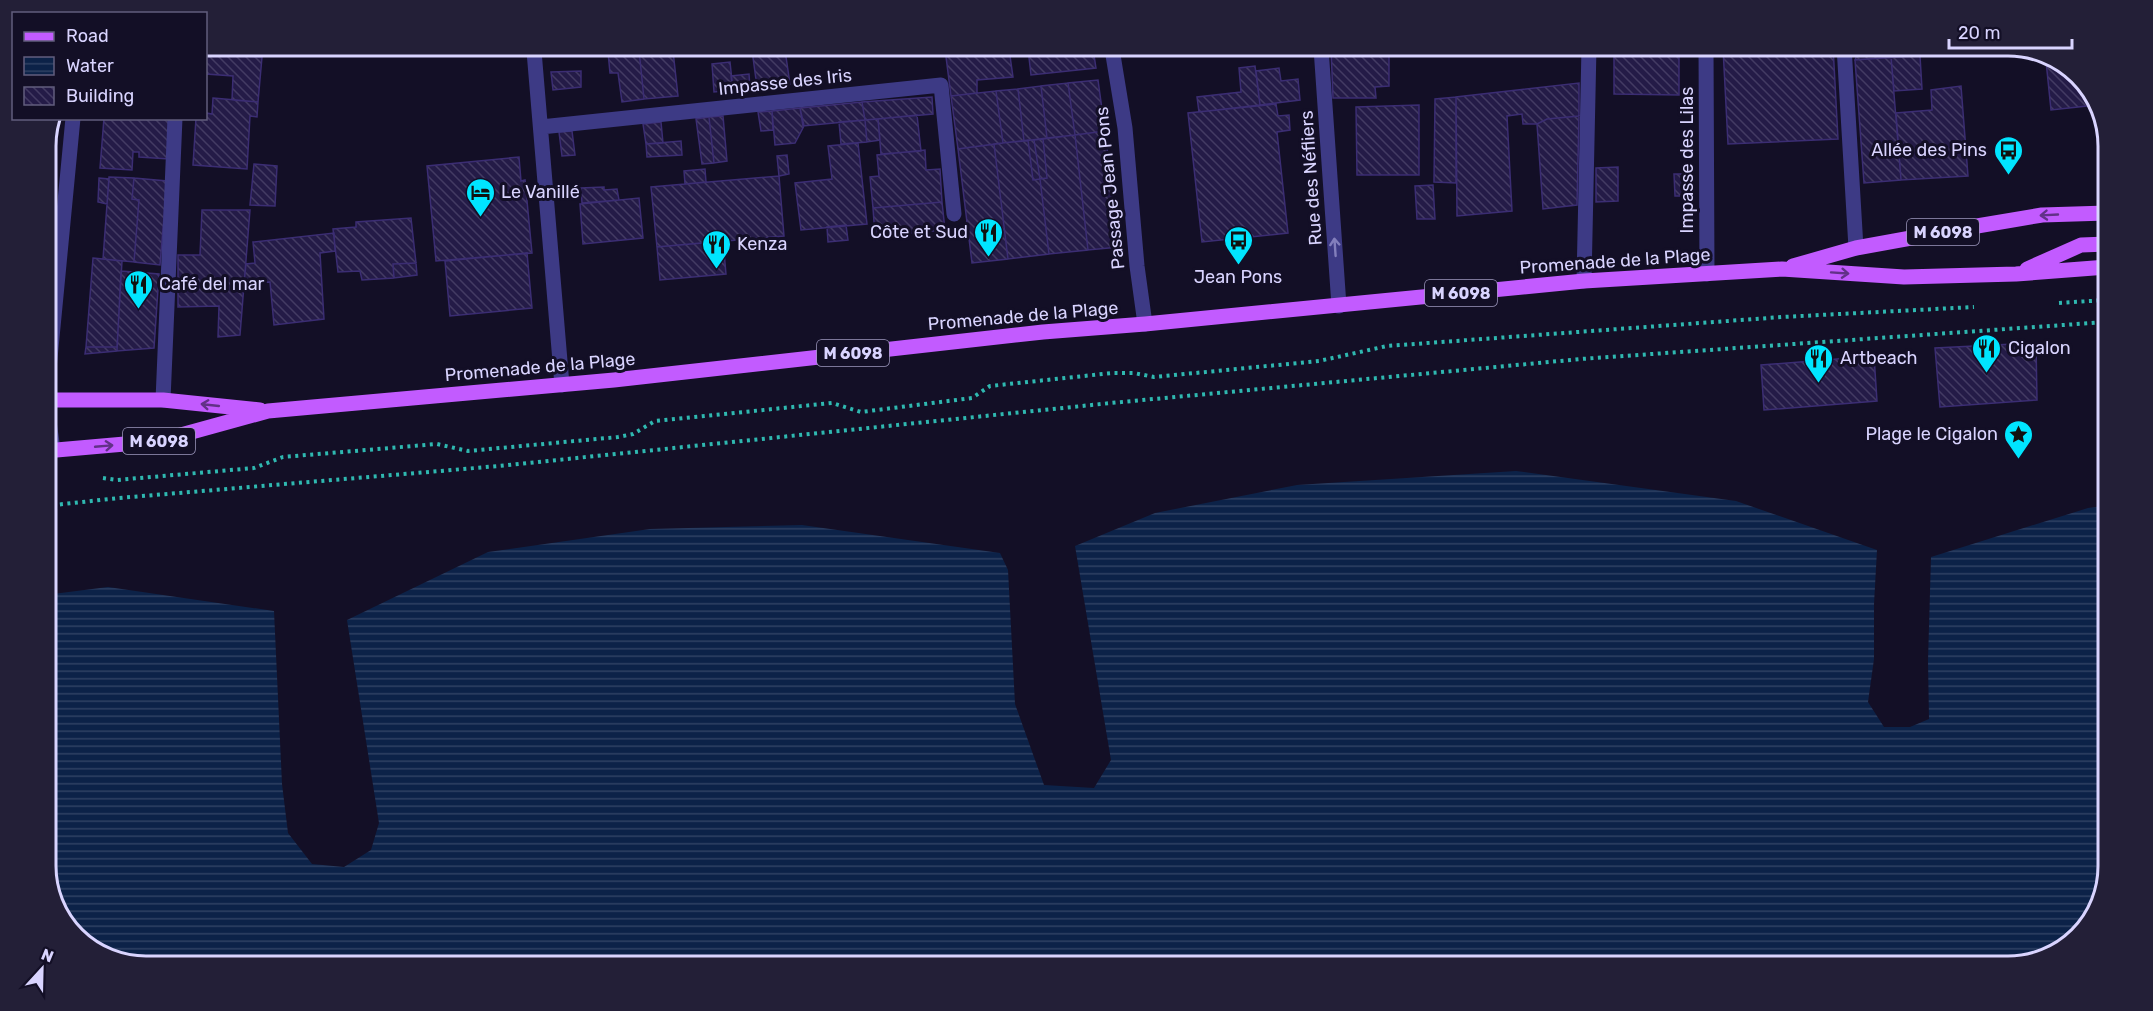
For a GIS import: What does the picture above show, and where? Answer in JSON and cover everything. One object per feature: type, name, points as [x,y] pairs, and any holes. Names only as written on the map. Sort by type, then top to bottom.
[{"type":"main road","name":"Promenade de la Plage","points":[[1782,269],[1856,248],[2042,215],[2097,213]]},
{"type":"main road","points":[[2016,274],[2081,245],[2097,244]]},
{"type":"main road","name":"Promenade de la Plage","points":[[56,450],[159,441],[268,411],[647,377],[1043,332],[1339,306],[1584,281],[1782,269],[1904,277],[2016,274],[2097,268]]},
{"type":"main road","name":"Promenade de la Plage","points":[[56,400],[163,400],[268,411]]},
{"type":"street","points":[[534,55],[562,385]]},
{"type":"street","name":"Passage Jean Pons","points":[[1113,55],[1125,128],[1137,266],[1145,324]]},
{"type":"street","name":"Rue des Néfliers","points":[[1321,55],[1339,306]]},
{"type":"street","points":[[1584,281],[1589,55]]},
{"type":"street","name":"Impasse des Lilas","points":[[1706,55],[1707,274]]},
{"type":"street","points":[[1845,55],[1856,248]]},
{"type":"street","name":"Impasse des Iris","points":[[541,127],[941,85],[954,214]]},
{"type":"street","points":[[56,292],[72,120]]},
{"type":"street","points":[[163,400],[175,120]]},
{"type":"path","points":[[2048,303],[2097,300]]},
{"type":"path","points":[[95,476],[117,480],[254,468],[283,457],[437,444],[468,451],[618,437],[633,434],[655,421],[832,403],[861,412],[972,398],[990,386],[1112,373],[1134,373],[1154,377],[1319,361],[1387,346],[1782,317],[1979,307]]},
{"type":"path","points":[[56,505],[499,466],[1112,403],[1569,360],[2097,323]]},
{"type":"water","points":[[1516,471],[1736,501],[1877,550],[1874,659],[1868,702],[1884,727],[1910,727],[1929,719],[1931,557],[2098,507],[2098,866],[2091,900],[2075,925],[2058,940],[2042,949],[2008,956],[146,956],[111,949],[91,937],[71,916],[60,894],[56,871],[56,594],[108,587],[274,611],[282,784],[288,833],[312,864],[344,867],[371,850],[379,823],[347,620],[488,552],[650,529],[802,525],[1000,553],[1008,570],[1015,704],[1044,785],[1094,788],[1111,760],[1075,546],[1155,513],[1297,485]]},
{"type":"building","points":[[207,55],[262,57],[258,102],[232,100],[233,76],[207,74]]},
{"type":"building","points":[[608,55],[640,55],[644,99],[622,102],[618,73],[610,73]]},
{"type":"building","points":[[640,55],[673,55],[678,96],[644,99]]},
{"type":"building","points":[[753,55],[786,55],[790,84],[757,87]]},
{"type":"building","points":[[946,55],[1010,55],[1013,77],[977,80],[977,93],[951,96]]},
{"type":"building","points":[[1029,55],[1094,55],[1096,68],[1031,75]]},
{"type":"building","points":[[1331,55],[1389,55],[1389,86],[1375,87],[1376,98],[1333,98]]},
{"type":"building","points":[[1614,55],[1679,55],[1679,95],[1614,94]]},
{"type":"building","points":[[1723,55],[1833,55],[1838,139],[1728,144]]},
{"type":"building","points":[[1857,55],[1929,55],[1855,60]]},
{"type":"building","points":[[1920,56],[1922,89],[1894,91],[1891,57]]},
{"type":"building","points":[[1891,57],[1901,180],[1864,183],[1855,60]]},
{"type":"building","points":[[730,62],[733,90],[714,92],[712,64]]},
{"type":"building","points":[[2046,64],[2067,78],[2088,106],[2051,110]]},
{"type":"building","points":[[1255,66],[1260,105],[1199,112],[1197,97],[1241,92],[1239,68]]},
{"type":"building","points":[[1279,68],[1281,81],[1298,79],[1300,100],[1260,105],[1256,71]]},
{"type":"building","points":[[581,71],[581,87],[553,90],[551,72]]},
{"type":"building","points":[[749,74],[750,88],[733,90],[731,76]]},
{"type":"building","points":[[1098,80],[1105,131],[1075,135],[1068,83]]},
{"type":"building","points":[[1068,83],[1075,135],[1047,138],[1041,86]]},
{"type":"building","points":[[1579,83],[1579,116],[1547,119],[1537,124],[1523,124],[1522,114],[1507,116],[1512,211],[1457,216],[1456,97]]},
{"type":"building","points":[[1041,86],[1047,138],[1024,141],[1018,89]]},
{"type":"building","points":[[1961,86],[1968,176],[1901,180],[1896,113],[1932,110],[1931,90]]},
{"type":"building","points":[[1018,89],[1024,141],[1003,143],[996,91]]},
{"type":"building","points":[[996,91],[1003,143],[958,149],[951,96]]},
{"type":"building","points":[[932,97],[933,114],[865,120],[862,102]]},
{"type":"building","points":[[1456,97],[1456,183],[1434,182],[1435,99]]},
{"type":"building","points":[[213,98],[258,102],[257,117],[250,116],[247,169],[193,165],[196,120],[207,120],[207,113],[212,114]]},
{"type":"building","points":[[862,102],[865,120],[803,126],[800,108]]},
{"type":"building","points":[[1276,104],[1278,116],[1289,115],[1290,130],[1277,132],[1288,233],[1202,242],[1188,113]]},
{"type":"building","points":[[1419,105],[1419,175],[1357,175],[1356,107]]},
{"type":"building","points":[[800,108],[804,126],[795,143],[775,145],[772,111]]},
{"type":"building","points":[[772,111],[773,130],[761,131],[758,112]]},
{"type":"building","points":[[917,115],[921,151],[881,154],[878,119]]},
{"type":"building","points":[[723,116],[727,161],[714,163],[709,117]]},
{"type":"building","points":[[1579,116],[1577,205],[1543,209],[1537,124],[1547,119]]},
{"type":"building","points":[[709,117],[714,163],[702,164],[696,119]]},
{"type":"building","points":[[878,119],[880,140],[867,142],[865,120]]},
{"type":"building","points":[[104,120],[172,120],[169,159],[139,157],[139,152],[133,152],[132,170],[100,168]]},
{"type":"building","points":[[865,120],[867,142],[841,144],[839,122]]},
{"type":"building","points":[[661,122],[663,143],[646,144],[643,124]]},
{"type":"building","points":[[572,131],[575,155],[562,156],[559,132]]},
{"type":"building","points":[[1105,131],[1119,247],[1088,250],[1075,135]]},
{"type":"building","points":[[1075,135],[1088,250],[1049,254],[1040,179],[1047,178],[1043,139]]},
{"type":"building","points":[[1043,139],[1047,178],[1040,179],[1034,140]]},
{"type":"building","points":[[1028,140],[1034,140],[1040,179],[1033,180]]},
{"type":"building","points":[[1028,140],[1033,180],[1040,179],[1049,254],[1008,259],[994,144]]},
{"type":"building","points":[[681,141],[682,155],[647,157],[646,144]]},
{"type":"building","points":[[858,143],[867,224],[801,230],[795,183],[832,179],[828,146]]},
{"type":"building","points":[[994,144],[1008,259],[972,263],[958,149]]},
{"type":"building","points":[[925,150],[926,170],[940,169],[942,202],[873,208],[870,177],[879,176],[877,155]]},
{"type":"building","points":[[787,155],[789,174],[779,176],[777,156]]},
{"type":"building","name":"Le Vanillé","points":[[519,157],[521,181],[525,180],[532,253],[436,261],[427,166]]},
{"type":"building","points":[[254,164],[277,166],[275,206],[250,205]]},
{"type":"building","points":[[1618,167],[1618,201],[1596,202],[1596,168]]},
{"type":"building","points":[[705,169],[706,182],[685,184],[684,171]]},
{"type":"building","points":[[1674,174],[1690,174],[1690,196],[1675,196]]},
{"type":"building","points":[[779,176],[784,236],[657,247],[651,187]]},
{"type":"building","points":[[109,177],[134,178],[132,199],[139,200],[134,262],[103,259]]},
{"type":"building","points":[[99,178],[109,179],[107,204],[98,202]]},
{"type":"building","points":[[134,178],[167,181],[160,265],[134,262],[139,200],[132,199]]},
{"type":"building","points":[[1433,185],[1435,219],[1417,219],[1415,186]]},
{"type":"building","points":[[604,187],[604,190],[617,189],[619,200],[582,203],[581,188]]},
{"type":"building","points":[[639,198],[643,238],[583,244],[580,204]]},
{"type":"building","points":[[942,202],[945,230],[875,236],[873,208]]},
{"type":"building","points":[[202,210],[250,210],[240,335],[218,337],[219,306],[178,307],[178,255],[200,255]]},
{"type":"building","points":[[411,218],[416,263],[393,264],[394,278],[362,280],[360,271],[338,272],[333,229],[356,227],[356,222]]},
{"type":"building","points":[[846,225],[848,240],[828,242],[827,227]]},
{"type":"building","points":[[334,233],[335,251],[320,253],[324,319],[274,325],[270,282],[244,283],[246,264],[255,263],[253,242]]},
{"type":"building","points":[[723,241],[726,274],[660,280],[657,247]]},
{"type":"building","points":[[527,253],[532,308],[450,316],[445,261]]},
{"type":"building","points":[[93,258],[122,261],[117,347],[86,347]]},
{"type":"building","points":[[416,263],[417,275],[394,278],[393,264]]},
{"type":"building","name":"Café del mar","points":[[121,271],[159,274],[154,348],[117,351]]},
{"type":"building","name":"Cigalon","points":[[2036,343],[2037,400],[1940,407],[1935,348]]},
{"type":"building","points":[[86,347],[117,347],[117,351],[85,354]]},
{"type":"building","name":"Artbeach","points":[[1874,356],[1877,401],[1764,410],[1761,365]]},
{"type":"place","name":"Allée des Pins","points":[[2008,176]]},
{"type":"place","name":"Le Vanillé","points":[[480,218]]},
{"type":"place","name":"Côte et Sud","points":[[989,258]]},
{"type":"place","name":"Jean Pons","points":[[1238,266]]},
{"type":"place","name":"Kenza","points":[[716,270]]},
{"type":"place","name":"Café del mar","points":[[138,310]]},
{"type":"place","name":"Cigalon","points":[[1987,374]]},
{"type":"place","name":"Artbeach","points":[[1819,384]]},
{"type":"place","name":"Plage le Cigalon","points":[[2019,460]]}]
